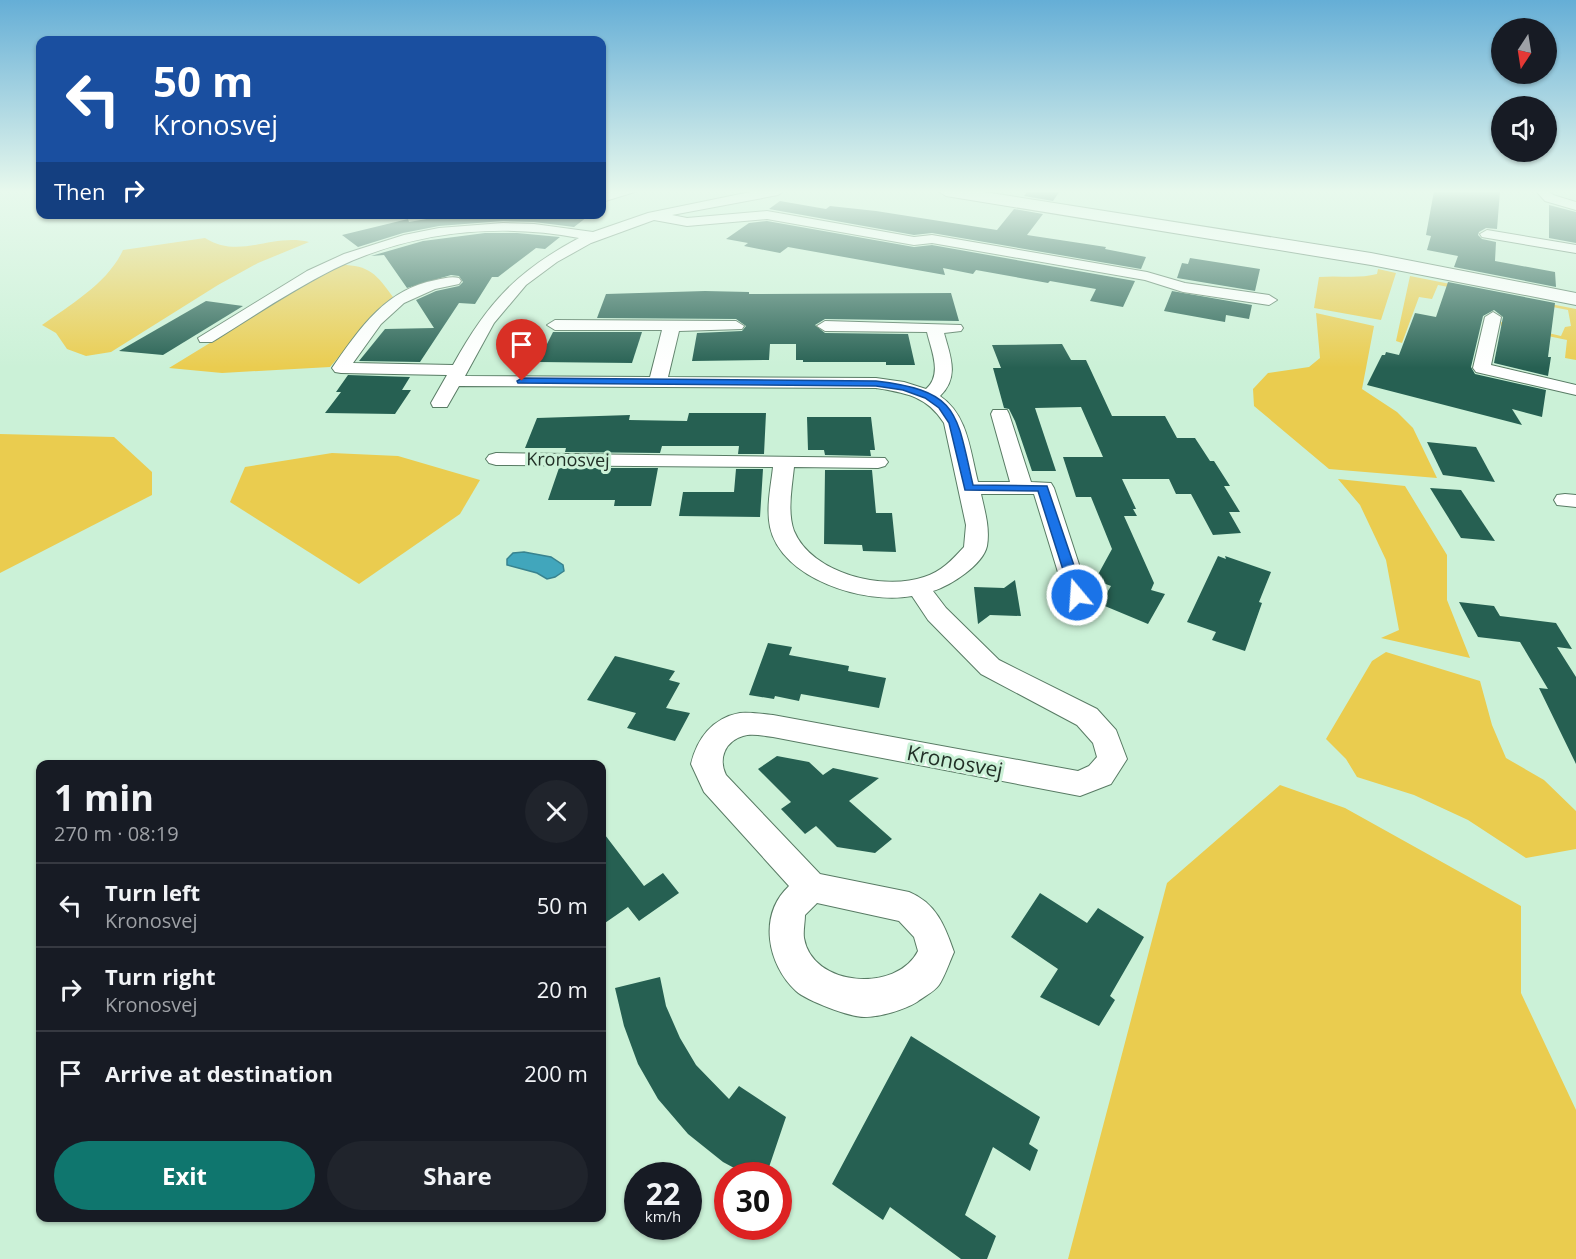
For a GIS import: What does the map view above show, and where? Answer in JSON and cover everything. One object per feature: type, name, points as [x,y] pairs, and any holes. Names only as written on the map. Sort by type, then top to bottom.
[{"type":"street","points":[[206,338],[319,271],[369,250]]},
{"type":"street","points":[[440,403],[494,312],[517,285],[537,268],[572,250]]},
{"type":"street","points":[[994,250],[1147,276],[1183,287],[1269,300]]},
{"type":"street","points":[[1313,250],[1576,299]]},
{"type":"street","points":[[454,281],[432,284],[390,304],[341,368],[457,375],[658,382],[876,384],[904,387],[929,396],[943,406],[954,423],[977,525],[975,549],[949,575],[918,587],[891,590],[846,584],[812,568],[794,552],[782,532],[784,461]]},
{"type":"street","points":[[1492,317],[1482,368],[1576,390]]},
{"type":"street","points":[[555,325],[736,326]]},
{"type":"street","points":[[658,382],[672,326]]},
{"type":"street","points":[[825,326],[955,328]]},
{"type":"street","points":[[929,396],[938,390],[944,380],[944,370],[934,328]]},
{"type":"street","points":[[1000,414],[1022,487]]},
{"type":"street","name":"Kronosvej","points":[[496,459],[878,462]]},
{"type":"street","points":[[969,488],[1043,488],[1077,595]]},
{"type":"street","name":"Kronosvej","points":[[811,887],[715,783],[706,764],[710,747],[723,733],[741,724],[773,726],[1080,784],[1100,775],[1112,759],[1106,738],[1087,717],[990,667],[937,614],[918,587]]},
{"type":"street","points":[[811,887],[871,898],[909,908],[928,928],[936,952],[925,975],[899,992],[864,999],[836,992],[810,980],[794,958],[786,937],[789,908],[811,887]]},
{"type":"shaded area","points":[[123,250],[290,250],[258,263],[218,285],[111,352],[86,356],[67,349],[56,333],[42,325],[98,283],[108,273]]},
{"type":"shaded area","points":[[337,265],[364,268],[376,276],[393,297],[383,305],[330,367],[222,373],[169,368]]},
{"type":"shaded area","points":[[1378,269],[1396,273],[1381,320],[1314,308],[1319,277],[1356,277],[1377,274]]},
{"type":"shaded area","points":[[1410,276],[1576,309],[1576,360],[1565,358],[1567,340],[1501,326],[1501,322],[1561,336],[1565,327],[1571,326],[1568,310],[1438,285],[1432,299],[1419,297],[1402,343],[1396,341]]},
{"type":"shaded area","points":[[1316,313],[1374,326],[1362,389],[1397,412],[1413,428],[1437,478],[1329,469],[1254,406],[1253,389],[1268,373],[1309,367],[1320,358]]},
{"type":"shaded area","points":[[0,434],[114,437],[152,472],[152,495],[0,573]]},
{"type":"shaded area","points":[[332,453],[398,456],[480,480],[460,514],[359,584],[230,502],[245,467]]},
{"type":"shaded area","points":[[1338,479],[1405,486],[1447,555],[1447,600],[1470,658],[1381,638],[1399,630],[1386,560],[1360,505]]},
{"type":"shaded area","points":[[1386,652],[1480,681],[1492,725],[1506,758],[1544,780],[1576,811],[1576,849],[1526,858],[1468,820],[1414,795],[1357,777],[1346,759],[1326,739],[1372,661]]},
{"type":"shaded area","points":[[1280,785],[1345,808],[1521,906],[1521,993],[1576,1110],[1576,1259],[1068,1259],[1167,883]]},
{"type":"water","points":[[524,552],[551,557],[563,565],[564,571],[547,579],[537,573],[507,565],[507,559],[513,553]]},
{"type":"building","points":[[393,250],[534,250],[498,277],[492,277],[475,304],[459,303],[420,362],[359,361],[385,329],[434,328],[416,300],[436,291],[459,286],[463,282],[459,276],[451,275],[407,288],[384,255],[371,256]]},
{"type":"building","points":[[763,250],[784,250],[780,253]]},
{"type":"building","points":[[803,250],[959,250],[1135,281],[1123,307],[1090,301],[1096,289],[976,270],[973,274],[943,268],[945,275]]},
{"type":"building","points":[[1029,250],[1109,250],[1146,257],[1141,269]]},
{"type":"building","points":[[1427,250],[1496,250],[1495,261],[1555,272],[1556,287],[1454,267],[1458,256]]},
{"type":"building","points":[[1190,258],[1260,269],[1255,291],[1177,278],[1182,263],[1188,264]]},
{"type":"building","points":[[1448,282],[1555,303],[1548,357],[1551,357],[1548,376],[1494,363],[1503,317],[1494,310],[1483,316],[1471,367],[1475,374],[1546,390],[1542,417],[1512,409],[1522,425],[1367,385],[1382,355],[1386,352],[1399,355],[1415,313],[1436,317]]},
{"type":"building","points":[[1172,291],[1252,305],[1249,319],[1226,315],[1225,322],[1164,311]]},
{"type":"building","points":[[749,292],[749,294],[951,293],[959,321],[825,319],[815,325],[825,333],[908,334],[915,365],[886,365],[886,362],[803,362],[803,360],[796,360],[796,344],[770,344],[769,360],[692,361],[697,333],[742,331],[746,326],[736,319],[597,318],[606,294]]},
{"type":"building","points":[[206,301],[243,306],[163,355],[119,351]]},
{"type":"building","points":[[553,332],[642,332],[632,363],[538,362]]},
{"type":"building","points":[[1062,344],[1071,360],[1086,360],[1112,416],[1165,416],[1177,438],[1195,438],[1210,461],[1214,461],[1230,486],[1224,486],[1240,512],[1229,512],[1241,533],[1213,535],[1191,494],[1176,494],[1169,479],[1122,479],[1137,516],[1124,516],[1154,583],[1151,590],[1165,594],[1148,624],[1100,604],[1111,586],[1095,580],[1112,549],[1091,497],[1076,497],[1063,457],[1103,457],[1081,407],[1035,408],[1056,471],[1032,471],[1015,421],[1009,409],[1004,408],[993,368],[1001,368],[992,345]]},
{"type":"building","points":[[348,375],[410,377],[402,390],[411,390],[395,414],[325,413],[341,392],[336,392]]},
{"type":"building","points":[[689,413],[766,413],[764,454],[738,454],[739,446],[662,446],[660,453],[565,452],[566,448],[525,448],[537,418],[630,415],[629,420],[687,421]]},
{"type":"building","points":[[807,417],[871,417],[875,450],[870,450],[871,456],[825,455],[824,450],[808,450]]},
{"type":"building","points":[[1427,442],[1476,447],[1495,482],[1443,475]]},
{"type":"building","points":[[559,468],[658,468],[651,506],[614,506],[615,500],[548,500]]},
{"type":"building","points":[[736,469],[763,469],[760,517],[679,516],[683,492],[734,492]]},
{"type":"building","points":[[825,470],[872,470],[876,513],[892,513],[896,552],[863,551],[862,545],[824,544]]},
{"type":"building","points":[[1430,488],[1461,490],[1495,541],[1461,538]]},
{"type":"building","points":[[1218,556],[1226,559],[1225,556],[1271,572],[1259,602],[1262,603],[1245,651],[1212,640],[1216,632],[1187,622]]},
{"type":"building","points":[[1015,580],[1021,616],[990,615],[978,624],[974,587],[1004,588]]},
{"type":"building","points":[[1459,602],[1494,606],[1500,616],[1556,623],[1572,649],[1557,647],[1576,677],[1576,764],[1539,688],[1548,689],[1520,642],[1478,637]]},
{"type":"building","points":[[768,643],[792,647],[789,655],[849,666],[848,671],[886,678],[879,708],[801,694],[799,701],[775,696],[774,699],[749,695]]},
{"type":"building","points":[[615,656],[675,671],[669,680],[680,683],[666,708],[690,713],[675,741],[627,728],[636,713],[587,700]]},
{"type":"building","points":[[777,756],[809,762],[823,775],[833,768],[879,778],[849,801],[892,839],[875,853],[837,847],[816,826],[805,834],[781,809],[791,802],[758,769]]},
{"type":"building","points":[[606,836],[644,886],[663,873],[679,893],[639,921],[628,907],[606,922]]},
{"type":"building","points":[[1040,893],[1087,923],[1098,908],[1144,937],[1110,996],[1115,1000],[1099,1026],[1040,997],[1058,969],[1011,937]]},
{"type":"building","points":[[660,977],[666,1006],[680,1038],[696,1065],[729,1099],[739,1086],[786,1117],[771,1162],[723,1162],[688,1134],[658,1099],[638,1064],[624,1026],[615,988]]},
{"type":"building","points":[[911,1036],[1040,1117],[1029,1144],[1038,1150],[1030,1171],[993,1147],[965,1215],[996,1236],[987,1259],[961,1259],[890,1207],[883,1220],[832,1184]]},
{"type":"route","points":[[522,381],[876,384],[904,387],[929,396],[943,406],[954,423],[969,488],[1043,488],[1077,595]]}]
